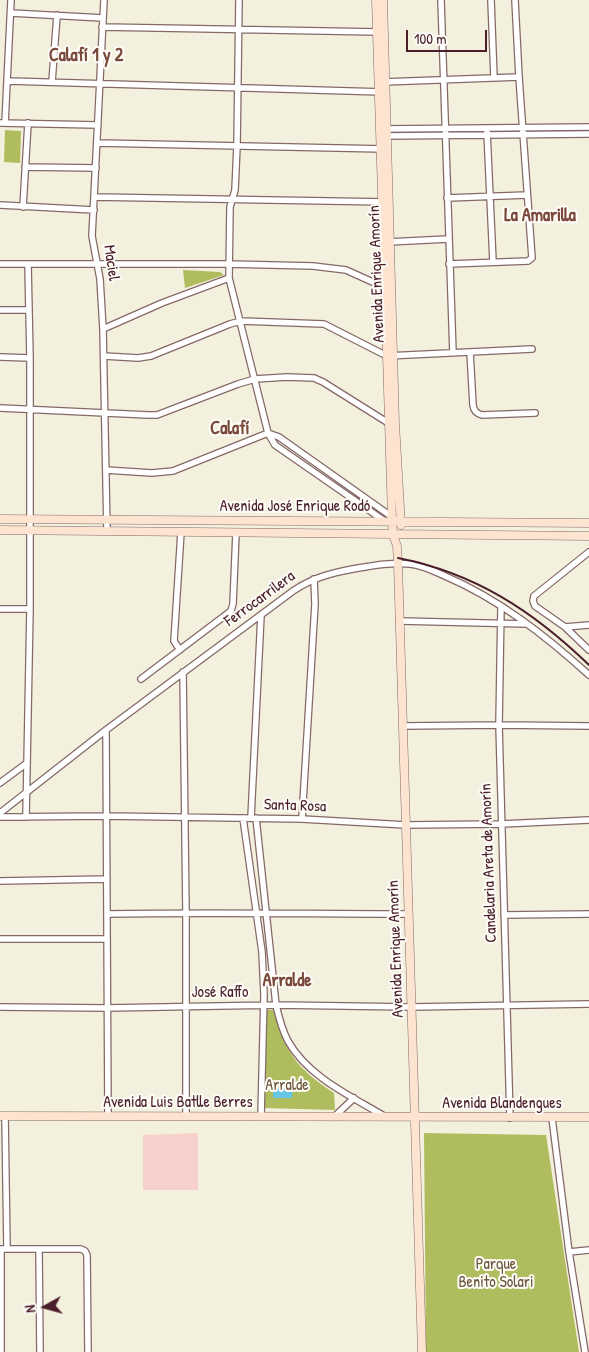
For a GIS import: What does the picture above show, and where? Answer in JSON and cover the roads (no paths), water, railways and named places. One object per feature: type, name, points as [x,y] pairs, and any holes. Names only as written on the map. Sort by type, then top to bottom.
[{"type":"street","points":[[12,0],[8,81],[3,123],[98,125]]},
{"type":"street","name":"Maciel","points":[[104,0],[92,236],[97,264],[103,329],[107,531]]},
{"type":"street","points":[[239,0],[237,146],[235,190],[230,207],[228,264],[229,278],[268,434],[275,445],[391,525]]},
{"type":"street","name":"Avenida Enrique Amorín","points":[[376,0],[380,32],[382,82],[392,424],[391,525],[397,546],[398,564],[422,1352]]},
{"type":"street","name":"Avenida Enrique Amorín","points":[[380,32],[383,0]]},
{"type":"street","points":[[441,0],[446,198],[453,353]]},
{"type":"street","points":[[491,0],[494,78]]},
{"type":"street","points":[[449,264],[528,261],[532,258],[515,0]]},
{"type":"street","points":[[11,13],[103,18]]},
{"type":"street","points":[[52,82],[57,16]]},
{"type":"street","points":[[102,27],[380,32]]},
{"type":"street","points":[[382,82],[519,77]]},
{"type":"street","points":[[8,81],[382,92]]},
{"type":"street","points":[[23,206],[28,123]]},
{"type":"street","points":[[487,127],[493,262]]},
{"type":"street","points":[[383,133],[444,128],[589,127]]},
{"type":"street","points":[[383,133],[445,135],[589,134]]},
{"type":"street","points":[[97,143],[383,149]]},
{"type":"street","points":[[25,167],[96,168]]},
{"type":"street","points":[[446,198],[527,194]]},
{"type":"street","points":[[94,198],[385,202]]},
{"type":"street","points":[[0,205],[94,210]]},
{"type":"street","points":[[386,242],[448,239]]},
{"type":"street","points":[[0,264],[228,264],[335,268],[346,270],[387,286]]},
{"type":"street","points":[[26,817],[30,609],[28,264]]},
{"type":"street","points":[[103,329],[162,303],[229,278]]},
{"type":"street","points":[[0,310],[29,310]]},
{"type":"street","points":[[104,356],[138,358],[151,356],[241,321],[324,324],[390,356],[532,350]]},
{"type":"street","points":[[470,352],[473,405],[477,413],[482,415],[535,413]]},
{"type":"street","points":[[0,357],[30,358]]},
{"type":"street","points":[[0,408],[105,412],[148,416],[157,415],[255,379],[287,377],[317,379],[392,424]]},
{"type":"street","name":"Avenida Enrique Amorín","points":[[392,424],[402,535],[397,546]]},
{"type":"street","points":[[106,470],[152,473],[173,471],[268,434]]},
{"type":"street","name":"Avenida José Enrique Rodó","points":[[0,519],[107,519],[391,525],[402,535],[589,536]]},
{"type":"street","name":"Avenida José Enrique Rodó","points":[[0,530],[236,533],[391,525],[401,522],[589,523]]},
{"type":"street","points":[[180,532],[174,640],[180,650]]},
{"type":"street","points":[[141,679],[231,611],[233,604],[236,533]]},
{"type":"street","points":[[589,552],[534,596],[533,601],[535,606],[565,626],[589,650]]},
{"type":"street","name":"Ferrocarrilera","points":[[0,815],[28,790],[106,730],[303,584],[343,571],[382,564],[398,564],[416,565],[435,571],[464,584],[529,624],[561,649],[589,675]]},
{"type":"street","points":[[302,819],[315,604],[314,579]]},
{"type":"street","name":"Candelaria Areta de Amorín","points":[[501,607],[499,725],[510,1118]]},
{"type":"street","points":[[0,609],[30,609]]},
{"type":"street","points":[[261,615],[254,818],[276,1005],[281,1026],[288,1042],[300,1057],[318,1074],[386,1117]]},
{"type":"street","points":[[400,621],[529,624]]},
{"type":"street","points":[[565,626],[589,625]]},
{"type":"street","points":[[183,672],[186,1116]]},
{"type":"street","points":[[403,726],[589,726]]},
{"type":"street","points":[[106,730],[108,1116]]},
{"type":"street","points":[[0,783],[27,763]]},
{"type":"street","name":"Santa Rosa","points":[[0,815],[26,817],[106,816],[302,819],[406,825],[501,824],[589,820]]},
{"type":"street","points":[[243,818],[262,952],[264,1006],[261,1116]]},
{"type":"street","points":[[0,881],[107,879]]},
{"type":"street","points":[[107,914],[408,914]]},
{"type":"street","points":[[504,915],[589,914]]},
{"type":"street","points":[[0,939],[107,939]]},
{"type":"street","name":"José Raffo","points":[[0,1007],[106,1008],[276,1005],[411,1007],[589,1004]]},
{"type":"street","points":[[334,1117],[354,1098]]},
{"type":"street","points":[[1,1352],[3,1116]]},
{"type":"street","name":"Avenida Luis Batlle Berres","points":[[3,1116],[415,1117]]},
{"type":"street","name":"Avenida Blandengues","points":[[415,1117],[589,1117]]},
{"type":"street","points":[[552,1118],[569,1252],[585,1352]]},
{"type":"street","points":[[3,1249],[81,1249],[85,1251],[88,1255],[88,1352]]},
{"type":"street","points":[[39,1249],[40,1352]]},
{"type":"street","points":[[569,1252],[589,1250]]},
{"type":"water","points":[[273,1088],[293,1088],[292,1098],[273,1098]]},
{"type":"railway","points":[[398,558],[452,573],[478,584],[524,611],[589,665]]},
{"type":"district","name":"Calafí 1 y 2","points":[[86,56]]},
{"type":"district","name":"La Amarilla","points":[[540,216]]},
{"type":"district","name":"Calafí","points":[[230,429]]},
{"type":"district","name":"Arralde","points":[[287,981]]},
{"type":"park label","name":"Parque Benito Solari","points":[[496,1274]]}]
